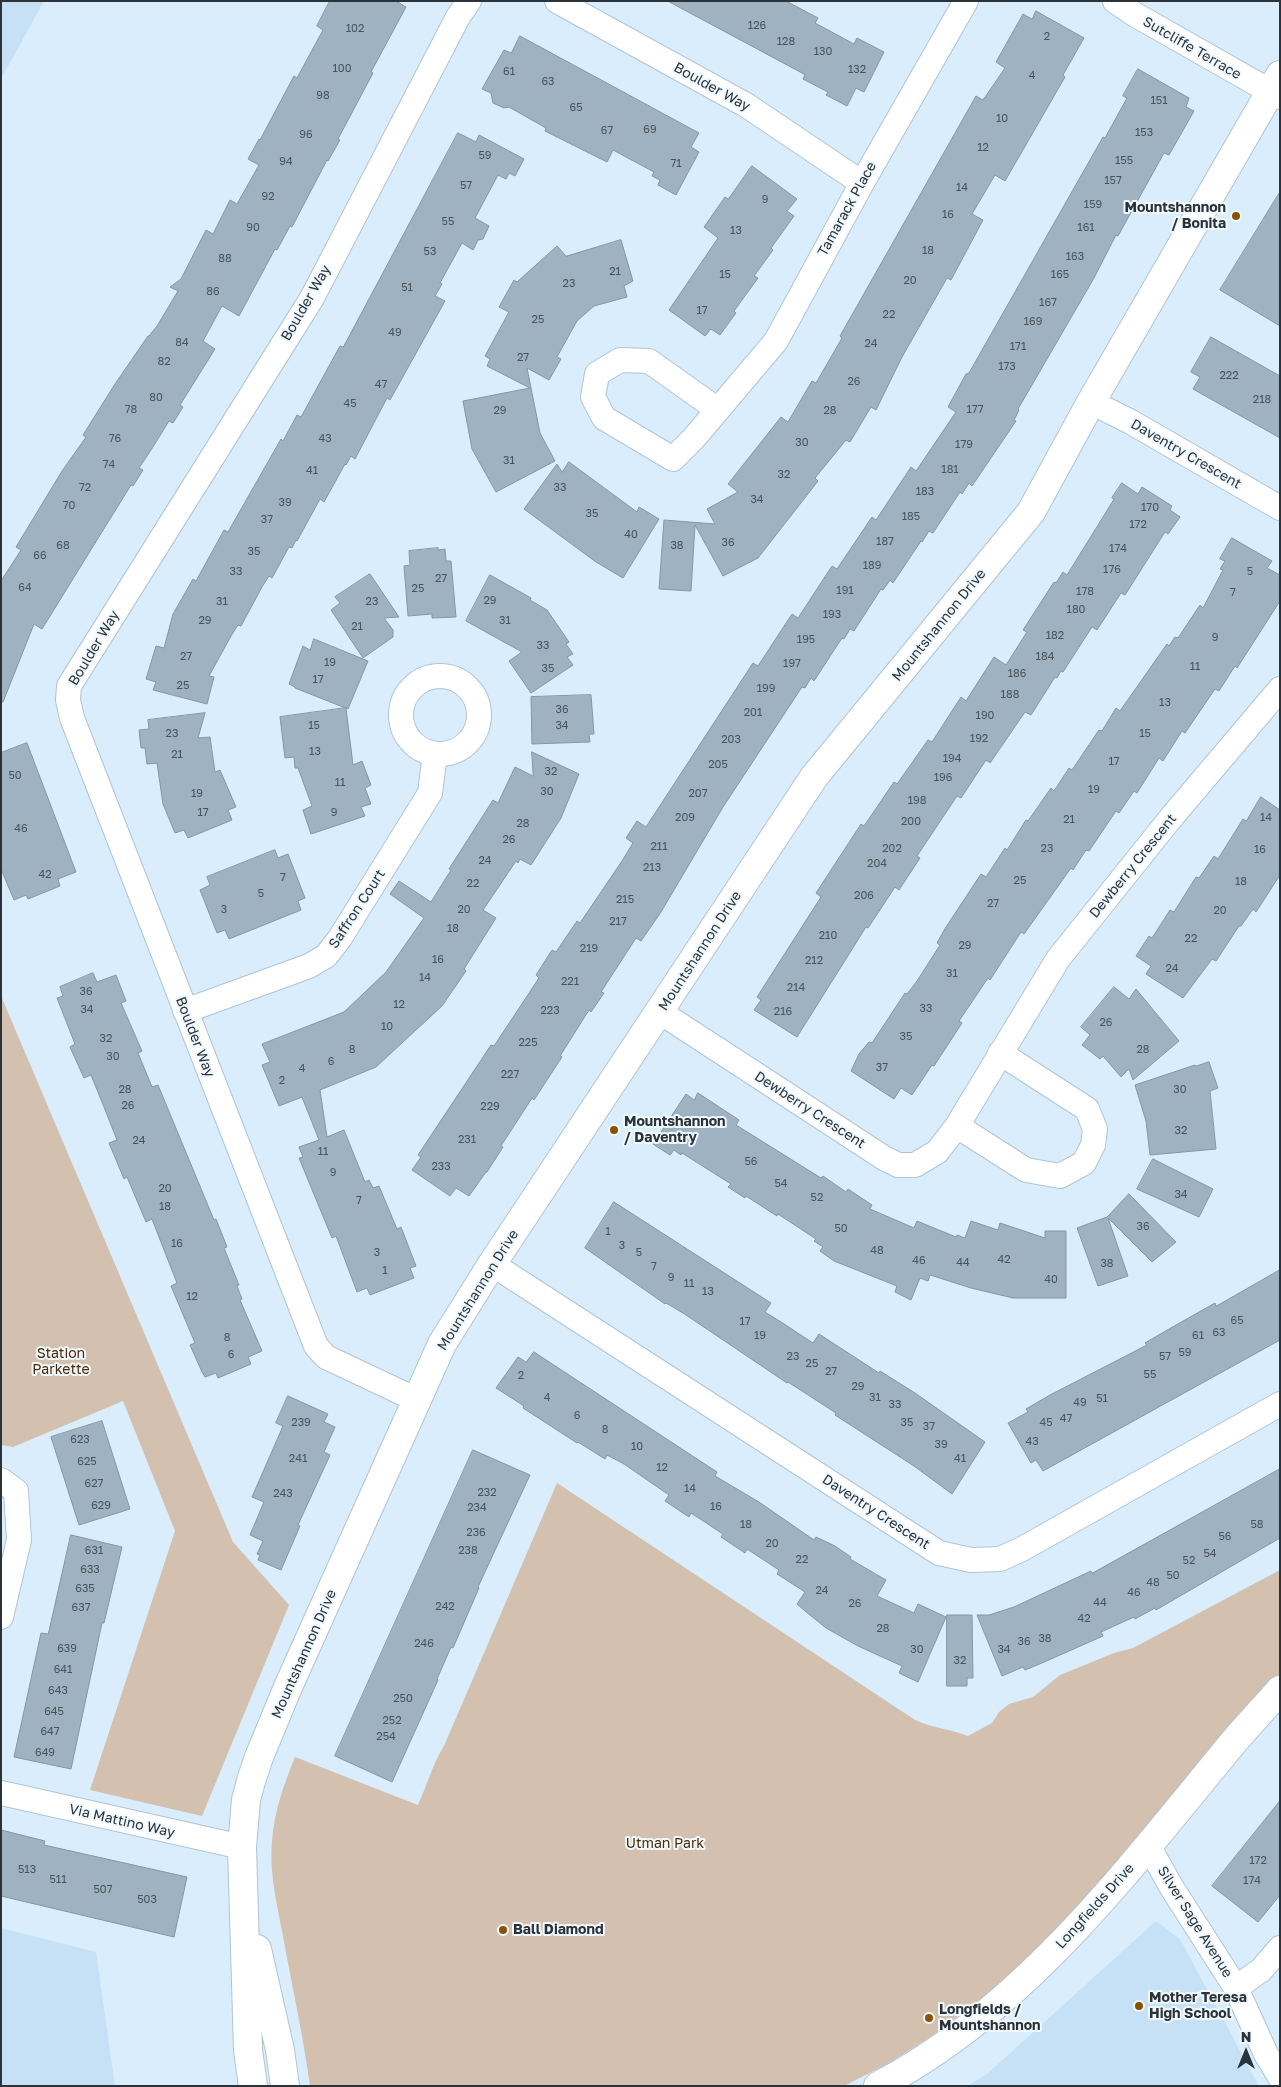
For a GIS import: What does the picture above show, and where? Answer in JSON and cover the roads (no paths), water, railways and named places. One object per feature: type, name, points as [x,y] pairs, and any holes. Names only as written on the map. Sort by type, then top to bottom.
[{"type":"street","name":"Boulder Way","points":[[417,1400],[326,1357],[316,1346],[72,718],[68,700],[69,686],[312,298],[458,17],[469,1]]},
{"type":"street","name":"Boulder Way","points":[[557,1],[746,104],[862,183]]},
{"type":"street","name":"Tamarack Place","points":[[718,410],[649,361],[620,360],[598,374],[593,397],[604,418],[673,459],[718,410],[776,341],[862,183],[966,1]]},
{"type":"street","name":"Sutcliffe Terrace","points":[[1115,1],[1134,14],[1277,88]]},
{"type":"street","name":"Mountshannon Drive","points":[[253,2086],[248,2050],[242,1847],[246,1800],[259,1758],[288,1687],[442,1344],[492,1264],[814,778],[1031,512],[1091,402],[1277,88]]},
{"type":"street","name":"Daventry Crescent","points":[[1091,402],[1131,422],[1280,508]]},
{"type":"street","name":"Dewberry Crescent","points":[[660,1012],[898,1165],[916,1165],[937,1152],[957,1126],[1058,959],[1170,819],[1280,689]]},
{"type":"street","name":"Saffron Court","points":[[185,1011],[309,966],[326,956],[340,938],[430,793],[435,754]]},
{"type":"street","points":[[957,1126],[1026,1170],[1060,1176],[1084,1163],[1093,1145],[1095,1129],[1087,1110],[1000,1053]]},
{"type":"street","name":"Daventry Crescent","points":[[492,1264],[940,1553],[971,1560],[1000,1559],[1022,1549],[1280,1404]]},
{"type":"street","points":[[1,1480],[16,1491],[20,1540],[1,1617]]},
{"type":"street","name":"Longfields Drive","points":[[878,2086],[928,2056],[1000,2002],[1060,1946],[1149,1847],[1238,1737],[1280,1690]]},
{"type":"street","name":"Via Mattino Way","points":[[1,1793],[242,1847]]},
{"type":"street","name":"Silver Sage Avenue","points":[[1149,1847],[1172,1888],[1236,1988],[1266,2054],[1280,2077]]},
{"type":"street","name":"Mountshannon Drive","points":[[244,1886],[280,2050],[285,2086]]},
{"type":"street","points":[[1236,1988],[1261,1970],[1280,1948]]},
{"type":"place","name":"Mountshannon / Bonita","points":[[1236,216]]},
{"type":"place","name":"Mountshannon / Daventry","points":[[614,1130]]},
{"type":"place","name":"Ball Diamond","points":[[503,1930]]},
{"type":"place","name":"Mother Teresa High School","points":[[1139,2006]]},
{"type":"place","name":"Longfields / Mountshannon","points":[[929,2018]]},
{"type":"park label","name":"Station Parkette","points":[[61,1362]]},
{"type":"park label","name":"Utman Park","points":[[665,1844]]}]
